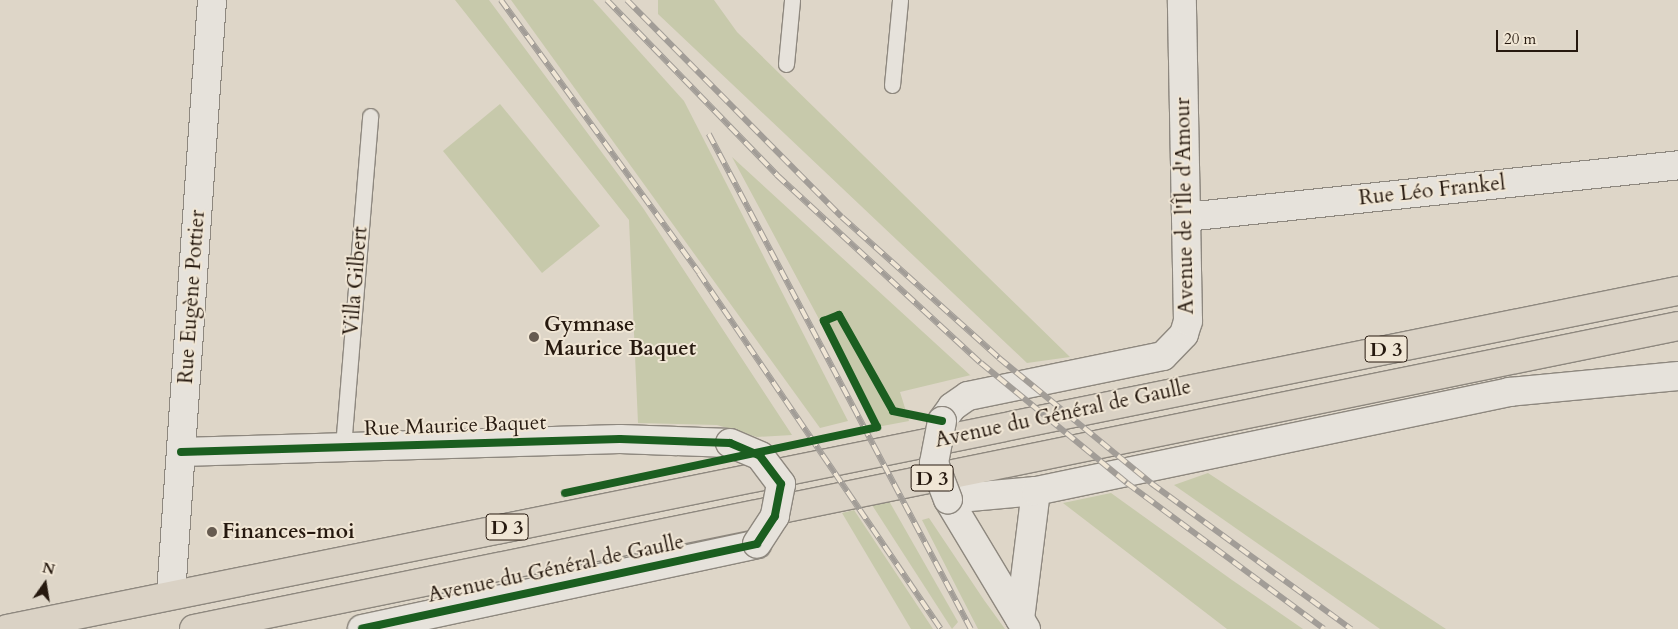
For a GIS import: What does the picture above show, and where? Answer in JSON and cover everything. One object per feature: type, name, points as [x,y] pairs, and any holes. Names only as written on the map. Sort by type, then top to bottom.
[{"type":"main road","name":"Avenue du Général de Gaulle","points":[[7,629],[171,594],[1678,291]]},
{"type":"main road","name":"Avenue du Général de Gaulle","points":[[194,629],[1678,326]]},
{"type":"street","name":"Rue Eugène Pottier","points":[[171,594],[212,0]]},
{"type":"street","name":"Avenue de l'Île d'Amour","points":[[1023,624],[948,498],[934,463],[942,421],[952,407],[968,396],[1163,356],[1176,346],[1188,321],[1182,0]]},
{"type":"street","name":"Rue Léo Frankel","points":[[1186,217],[1678,165]]},
{"type":"street","points":[[948,498],[1036,491],[1509,392],[1678,376]]},
{"type":"street","name":"Rue Maurice Baquet","points":[[181,452],[620,439],[730,442],[760,456],[781,484],[775,516],[757,544]]},
{"type":"street","points":[[1023,624],[1036,491]]},
{"type":"street","name":"Avenue du Général de Gaulle","points":[[362,629],[757,544]]},
{"type":"lane","points":[[786,64],[792,0]]},
{"type":"lane","points":[[892,85],[900,0]]},
{"type":"lane","name":"Villa Gilbert","points":[[343,447],[370,116]]},
{"type":"green space","points":[[455,0],[489,0],[643,208],[792,435],[757,437],[717,425],[638,423],[629,220]]},
{"type":"green space","points":[[511,0],[593,0],[684,101],[848,421],[820,428]]},
{"type":"green space","points":[[658,0],[714,0],[737,32],[1070,357],[1027,363],[658,14]]},
{"type":"green space","points":[[500,104],[600,226],[542,273],[443,151]]},
{"type":"green space","points":[[732,157],[971,375],[900,392],[909,421],[877,427]]},
{"type":"green space","points":[[1208,473],[1446,629],[1380,629],[1174,485]]},
{"type":"green space","points":[[1111,493],[1303,629],[1227,629],[1063,503]]},
{"type":"green space","points":[[889,501],[958,622],[952,629],[872,505]]},
{"type":"green space","points":[[854,510],[933,629],[911,629],[842,513]]},
{"type":"green space","points":[[929,518],[1005,629],[978,629],[922,520]]},
{"type":"railway","points":[[501,0],[699,273],[941,629]]},
{"type":"railway","points":[[607,0],[777,175],[981,363],[1127,483],[1324,629]]},
{"type":"railway","points":[[627,0],[842,217],[999,358],[1151,483],[1351,629]]},
{"type":"railway","points":[[709,134],[971,629]]},
{"type":"cycle path","points":[[565,493],[877,427],[824,321],[839,315],[893,411],[942,421]]},
{"type":"cycle path","points":[[181,452],[620,439],[730,443],[760,456],[781,484],[775,516],[757,544],[362,629]]},
{"type":"place","name":"Gymnase Maurice Baquet","points":[[534,337]]},
{"type":"place","name":"Finances-moi","points":[[212,532]]}]
